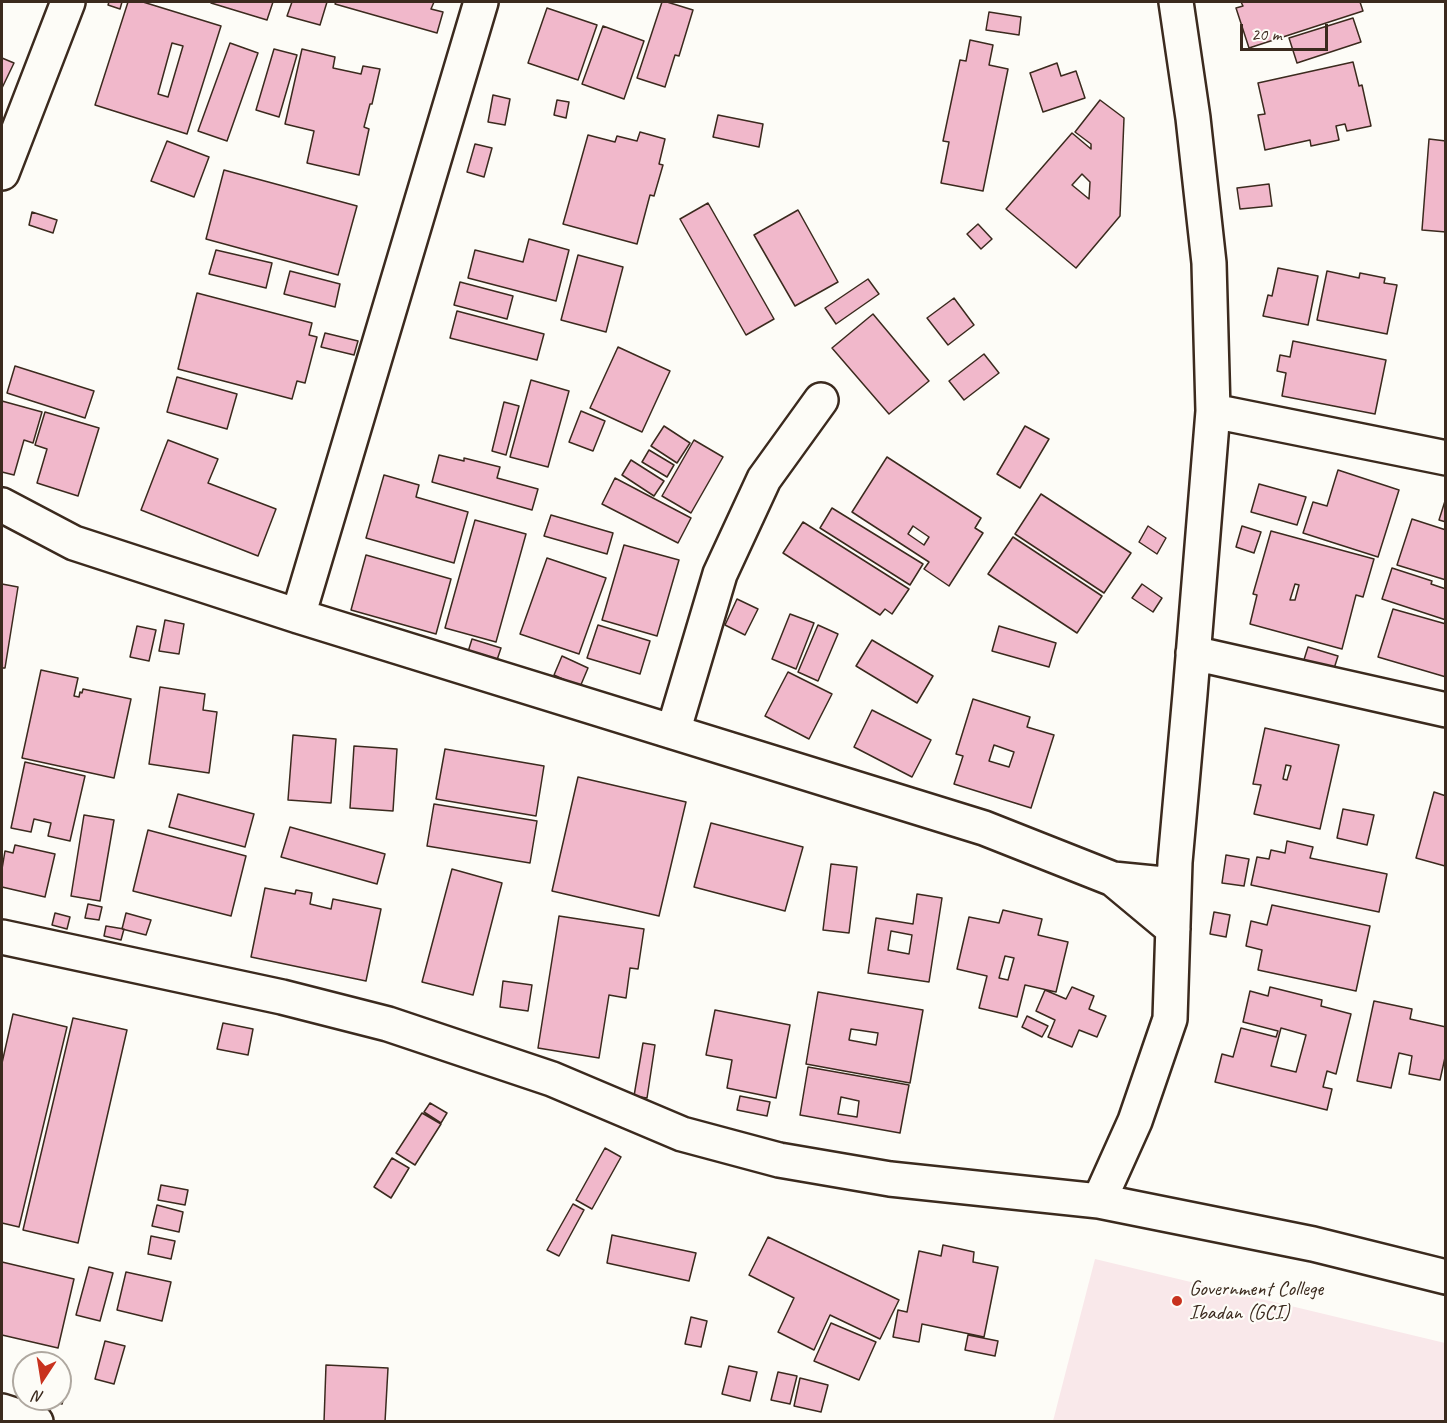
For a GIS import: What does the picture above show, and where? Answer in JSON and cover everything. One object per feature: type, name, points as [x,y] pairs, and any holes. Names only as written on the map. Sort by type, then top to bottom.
[{"type":"street","points":[[2,173],[68,2]]},
{"type":"street","points":[[298,616],[481,2]]},
{"type":"street","points":[[1099,1201],[1135,1121],[1170,1019],[1174,862],[1213,411],[1209,263],[1193,118],[1176,2]]},
{"type":"street","points":[[674,732],[720,574],[765,479],[820,400]]},
{"type":"street","points":[[1213,411],[1446,459]]},
{"type":"street","points":[[2,505],[74,543],[298,616],[984,828],[1113,879],[1174,885]]},
{"type":"street","points":[[1193,653],[1446,710]]},
{"type":"street","points":[[1113,879],[1173,929]]},
{"type":"street","points":[[2,937],[273,995],[388,1023],[552,1078],[682,1134],[779,1160],[890,1179],[1099,1201],[1313,1244],[1446,1277]]},
{"type":"street","points":[[2,1411],[36,1422]]},
{"type":"shaded area","name":"Government College Ibadan (GCI)","points":[[1095,1259],[1445,1343],[1445,1421],[1053,1421]]},
{"type":"building","points":[[109,2],[122,2],[120,9],[108,5]]},
{"type":"building","points":[[128,2],[143,2],[221,26],[187,134],[95,105]],"holes":[[[172,43],[183,46],[168,97],[158,94]]]},
{"type":"building","points":[[211,2],[273,2],[267,20]]},
{"type":"building","points":[[292,2],[327,2],[320,25],[287,16]]},
{"type":"building","points":[[336,2],[434,2],[431,9],[443,12],[437,33],[335,4]]},
{"type":"building","points":[[662,2],[693,10],[679,56],[675,55],[665,87],[637,78]]},
{"type":"building","points":[[1241,2],[1360,2],[1363,11],[1249,48],[1236,8],[1243,6]]},
{"type":"building","points":[[547,8],[597,25],[578,80],[528,63]]},
{"type":"building","points":[[989,12],[1021,17],[1019,35],[986,30]]},
{"type":"building","points":[[1353,18],[1361,42],[1297,63],[1289,38]]},
{"type":"building","points":[[603,26],[644,41],[624,99],[582,84]]},
{"type":"building","points":[[970,40],[993,45],[989,65],[1008,69],[983,191],[941,183],[949,142],[943,141],[960,60],[966,61]]},
{"type":"building","points":[[230,43],[258,53],[227,141],[198,131]]},
{"type":"building","points":[[274,49],[297,55],[279,117],[256,110]]},
{"type":"building","points":[[302,49],[335,57],[333,68],[361,74],[363,66],[380,69],[364,127],[369,129],[359,175],[307,163],[314,131],[285,124]]},
{"type":"building","points":[[2,58],[14,63],[2,88]]},
{"type":"building","points":[[1353,62],[1359,86],[1362,85],[1371,126],[1347,131],[1345,124],[1336,126],[1339,140],[1311,146],[1310,140],[1265,150],[1258,115],[1265,114],[1258,83]]},
{"type":"building","points":[[1057,63],[1061,76],[1076,71],[1085,98],[1043,112],[1030,73]]},
{"type":"building","points":[[493,95],[510,99],[505,125],[488,122]]},
{"type":"building","points":[[557,100],[569,102],[566,118],[554,115]]},
{"type":"building","points":[[1100,100],[1124,118],[1120,216],[1076,268],[1006,209],[1072,133],[1091,149],[1091,144],[1075,132]],"holes":[[[1082,174],[1090,182],[1089,199],[1072,185]]]},
{"type":"building","points":[[718,115],[763,124],[759,147],[713,137]]},
{"type":"building","points":[[640,132],[665,139],[659,164],[663,165],[654,196],[650,195],[637,244],[563,224],[588,135],[615,142],[617,136],[637,141]]},
{"type":"building","points":[[1429,139],[1446,141],[1446,232],[1422,230]]},
{"type":"building","points":[[167,141],[209,157],[194,197],[151,181]]},
{"type":"building","points":[[475,144],[492,148],[484,177],[467,172]]},
{"type":"building","points":[[224,170],[357,206],[338,275],[206,239]]},
{"type":"building","points":[[1269,184],[1272,206],[1240,209],[1237,188]]},
{"type":"building","points":[[708,203],[774,319],[746,335],[680,219]]},
{"type":"building","points":[[798,210],[838,282],[795,306],[754,235]]},
{"type":"building","points":[[32,212],[57,220],[53,233],[29,225]]},
{"type":"building","points":[[978,224],[992,239],[981,249],[967,234]]},
{"type":"building","points":[[529,239],[569,250],[556,301],[468,278],[475,250],[523,262]]},
{"type":"building","points":[[216,250],[272,263],[266,288],[209,274]]},
{"type":"building","points":[[578,255],[623,267],[606,332],[561,320]]},
{"type":"building","points":[[1278,268],[1318,276],[1308,325],[1263,316],[1268,295],[1272,296]]},
{"type":"building","points":[[290,271],[340,284],[335,307],[284,294]]},
{"type":"building","points":[[1327,271],[1359,278],[1360,273],[1385,278],[1384,283],[1397,285],[1387,334],[1317,320]]},
{"type":"building","points":[[868,279],[879,294],[836,324],[825,308]]},
{"type":"building","points":[[460,282],[513,296],[507,319],[454,305]]},
{"type":"building","points":[[197,293],[312,323],[309,335],[317,337],[305,383],[297,381],[292,399],[178,369]]},
{"type":"building","points":[[954,298],[974,325],[948,345],[927,318]]},
{"type":"building","points":[[457,311],[544,334],[537,360],[450,338]]},
{"type":"building","points":[[873,314],[929,381],[889,414],[832,348]]},
{"type":"building","points":[[325,333],[358,341],[354,355],[321,347]]},
{"type":"building","points":[[1293,341],[1386,360],[1375,414],[1282,396],[1286,373],[1277,371],[1280,355],[1290,357]]},
{"type":"building","points":[[618,347],[670,371],[642,432],[590,408]]},
{"type":"building","points":[[984,354],[999,373],[964,400],[949,381]]},
{"type":"building","points":[[15,366],[94,391],[85,418],[7,393]]},
{"type":"building","points":[[177,377],[237,394],[227,429],[167,412]]},
{"type":"building","points":[[531,380],[569,391],[548,467],[510,457]]},
{"type":"building","points":[[2,401],[42,412],[33,443],[24,440],[14,475],[2,472]]},
{"type":"building","points":[[504,402],[519,406],[506,455],[492,451]]},
{"type":"building","points":[[581,411],[605,421],[593,451],[569,442]]},
{"type":"building","points":[[45,412],[99,428],[78,496],[37,483],[47,449],[35,445]]},
{"type":"building","points":[[664,426],[690,443],[677,463],[651,446]]},
{"type":"building","points":[[1025,426],[1049,439],[1020,488],[997,474]]},
{"type":"building","points":[[168,440],[218,459],[208,483],[276,509],[258,556],[141,510]]},
{"type":"building","points":[[694,440],[723,457],[691,513],[662,496]]},
{"type":"building","points":[[649,450],[674,465],[667,477],[642,462]]},
{"type":"building","points":[[439,455],[464,461],[464,458],[500,467],[497,478],[538,489],[532,510],[432,482]]},
{"type":"building","points":[[887,457],[981,518],[975,528],[983,533],[949,586],[924,569],[929,562],[852,512]],"holes":[[[913,526],[929,537],[924,545],[908,534]]]},
{"type":"building","points":[[631,460],[664,481],[654,496],[622,475]]},
{"type":"building","points":[[1338,470],[1399,490],[1378,557],[1303,533],[1313,502],[1327,506]]},
{"type":"building","points":[[384,475],[419,485],[416,497],[468,512],[454,563],[366,538]]},
{"type":"building","points":[[615,478],[691,518],[678,543],[602,504]]},
{"type":"building","points":[[1259,484],[1306,497],[1297,525],[1251,512]]},
{"type":"building","points":[[1041,494],[1131,553],[1104,593],[1015,534]]},
{"type":"building","points":[[1446,501],[1446,522],[1439,520]]},
{"type":"building","points":[[832,508],[923,564],[910,585],[820,528]]},
{"type":"building","points":[[551,515],[613,533],[607,554],[544,536]]},
{"type":"building","points":[[1412,519],[1446,530],[1446,580],[1397,565]]},
{"type":"building","points":[[475,520],[526,534],[496,642],[445,628]]},
{"type":"building","points":[[803,522],[909,589],[892,614],[885,609],[880,615],[783,553]]},
{"type":"building","points":[[1148,526],[1166,538],[1157,554],[1139,542]]},
{"type":"building","points":[[1242,526],[1261,532],[1254,553],[1236,547]]},
{"type":"building","points":[[1271,531],[1374,559],[1363,597],[1356,595],[1342,649],[1250,624],[1257,595],[1253,594]],"holes":[[[1295,584],[1299,585],[1295,600],[1290,600]]]},
{"type":"building","points":[[1013,537],[1102,596],[1077,633],[988,574]]},
{"type":"building","points":[[624,545],[679,560],[657,636],[602,620]]},
{"type":"building","points":[[366,555],[451,579],[436,634],[351,610]]},
{"type":"building","points":[[547,558],[606,578],[579,654],[520,634]]},
{"type":"building","points":[[1392,568],[1432,581],[1431,584],[1446,589],[1446,620],[1382,599]]},
{"type":"building","points":[[2,584],[18,587],[5,668],[2,668]]},
{"type":"building","points":[[1142,584],[1162,598],[1153,612],[1132,598]]},
{"type":"building","points":[[737,599],[758,609],[745,635],[725,625]]},
{"type":"building","points":[[1393,609],[1446,624],[1446,677],[1378,657]]},
{"type":"building","points":[[790,614],[814,623],[796,669],[772,659]]},
{"type":"building","points":[[165,620],[184,624],[179,654],[159,651]]},
{"type":"building","points":[[598,625],[650,641],[640,674],[587,658]]},
{"type":"building","points":[[818,625],[838,634],[818,681],[798,672]]},
{"type":"building","points":[[137,626],[156,630],[149,661],[130,657]]},
{"type":"building","points":[[999,626],[1056,643],[1049,667],[992,651]]},
{"type":"building","points":[[472,639],[501,648],[496,663],[467,655]]},
{"type":"building","points":[[872,640],[933,676],[917,703],[856,666]]},
{"type":"building","points":[[1308,647],[1338,656],[1332,675],[1302,666]]},
{"type":"building","points":[[562,656],[588,668],[580,687],[554,675]]},
{"type":"building","points":[[41,670],[78,678],[74,696],[79,697],[83,689],[131,699],[114,778],[22,758]]},
{"type":"building","points":[[788,672],[832,694],[809,739],[765,716]]},
{"type":"building","points":[[160,687],[205,694],[203,710],[217,712],[209,773],[149,764]]},
{"type":"building","points":[[973,699],[1030,717],[1027,727],[1054,735],[1031,808],[954,784],[963,756],[956,754]],"holes":[[[994,745],[1014,752],[1009,767],[989,761]]]},
{"type":"building","points":[[872,710],[931,740],[912,777],[854,747]]},
{"type":"building","points":[[1265,728],[1339,745],[1320,829],[1254,814],[1261,785],[1253,784]],"holes":[[[1286,765],[1291,766],[1287,780],[1283,779]]]},
{"type":"building","points":[[293,735],[336,739],[331,803],[288,800]]},
{"type":"building","points":[[354,746],[397,749],[393,811],[350,808]]},
{"type":"building","points":[[445,749],[544,766],[536,816],[436,799]]},
{"type":"building","points":[[25,762],[85,776],[70,841],[48,836],[51,823],[34,819],[31,832],[11,828]]},
{"type":"building","points":[[578,777],[686,802],[659,916],[552,891]]},
{"type":"building","points":[[1434,792],[1446,796],[1445,866],[1416,858]]},
{"type":"building","points":[[178,794],[254,814],[245,847],[169,827]]},
{"type":"building","points":[[434,804],[537,821],[530,863],[427,846]]},
{"type":"building","points":[[1343,809],[1374,815],[1367,845],[1337,838]]},
{"type":"building","points":[[84,815],[114,820],[100,901],[71,896]]},
{"type":"building","points":[[711,823],[803,847],[785,911],[694,887]]},
{"type":"building","points":[[290,827],[385,854],[377,884],[281,857]]},
{"type":"building","points":[[148,830],[246,856],[231,916],[133,891]]},
{"type":"building","points":[[1287,841],[1313,847],[1310,858],[1387,874],[1379,912],[1251,885],[1257,857],[1269,859],[1271,850],[1285,853]]},
{"type":"building","points":[[15,845],[55,854],[45,897],[2,887],[5,851],[13,853]]},
{"type":"building","points":[[1226,855],[1249,859],[1244,886],[1222,883]]},
{"type":"building","points":[[831,864],[857,867],[849,933],[823,930]]},
{"type":"building","points":[[452,869],[502,883],[473,995],[422,982]]},
{"type":"building","points":[[265,888],[295,894],[296,890],[312,893],[310,904],[331,909],[333,899],[381,909],[366,981],[251,957]]},
{"type":"building","points":[[917,894],[942,898],[929,982],[868,973],[876,918],[913,924]],"holes":[[[891,931],[912,935],[909,954],[888,950]]]},
{"type":"building","points":[[88,904],[102,907],[99,920],[85,918]]},
{"type":"building","points":[[1272,905],[1370,926],[1356,991],[1258,970],[1262,950],[1246,946],[1251,921],[1267,925]]},
{"type":"building","points":[[1003,910],[1042,919],[1038,935],[1068,942],[1056,992],[1025,985],[1017,1017],[979,1008],[987,976],[957,969],[969,917],[999,923]],"holes":[[[1005,956],[1014,958],[1008,980],[999,978]]]},
{"type":"building","points":[[1214,912],[1230,915],[1226,937],[1210,934]]},
{"type":"building","points":[[55,913],[70,917],[67,929],[52,925]]},
{"type":"building","points":[[126,913],[151,920],[146,935],[122,929]]},
{"type":"building","points":[[559,916],[644,929],[638,969],[630,968],[626,998],[609,995],[599,1058],[538,1048]]},
{"type":"building","points":[[106,926],[124,929],[121,940],[104,936]]},
{"type":"building","points":[[503,981],[532,985],[528,1011],[500,1007]]},
{"type":"building","points":[[1072,987],[1094,996],[1089,1009],[1106,1016],[1097,1037],[1079,1030],[1072,1047],[1048,1037],[1055,1020],[1036,1011],[1045,990],[1066,999]]},
{"type":"building","points":[[1270,987],[1322,1000],[1321,1006],[1351,1014],[1336,1074],[1327,1071],[1323,1087],[1332,1089],[1327,1110],[1215,1082],[1222,1054],[1233,1057],[1241,1028],[1276,1037],[1278,1031],[1243,1022],[1250,991],[1268,996]],"holes":[[[1281,1028],[1306,1035],[1296,1072],[1271,1066]]]},
{"type":"building","points":[[818,992],[923,1010],[910,1083],[806,1064]],"holes":[[[851,1029],[878,1033],[876,1045],[849,1040]]]},
{"type":"building","points":[[1374,1001],[1412,1009],[1410,1019],[1446,1027],[1446,1053],[1440,1080],[1409,1074],[1412,1056],[1399,1053],[1391,1088],[1357,1081]]},
{"type":"building","points":[[715,1010],[790,1025],[776,1098],[727,1088],[732,1060],[706,1055]]},
{"type":"building","points":[[13,1014],[67,1027],[19,1227],[2,1223],[2,1063]]},
{"type":"building","points":[[1027,1016],[1048,1026],[1042,1037],[1022,1027]]},
{"type":"building","points":[[73,1018],[127,1030],[78,1243],[23,1230]]},
{"type":"building","points":[[223,1023],[253,1029],[248,1055],[217,1049]]},
{"type":"building","points":[[643,1043],[655,1045],[647,1098],[634,1096]]},
{"type":"building","points":[[808,1067],[909,1085],[900,1133],[800,1115]],"holes":[[[841,1097],[859,1101],[857,1117],[838,1114]]]},
{"type":"building","points":[[740,1096],[770,1102],[767,1116],[737,1110]]},
{"type":"building","points":[[430,1103],[447,1113],[441,1123],[424,1112]]},
{"type":"building","points":[[422,1113],[441,1124],[415,1165],[396,1153]]},
{"type":"building","points":[[605,1148],[621,1157],[592,1209],[576,1200]]},
{"type":"building","points":[[392,1158],[409,1168],[391,1198],[374,1187]]},
{"type":"building","points":[[161,1185],[188,1190],[185,1205],[158,1200]]},
{"type":"building","points":[[573,1204],[584,1210],[559,1256],[547,1250]]},
{"type":"building","points":[[157,1205],[183,1212],[179,1232],[152,1226]]},
{"type":"building","points":[[612,1235],[696,1253],[689,1281],[607,1263]]},
{"type":"building","points":[[151,1236],[175,1241],[171,1259],[148,1254]]},
{"type":"building","points":[[768,1237],[899,1300],[880,1339],[830,1315],[814,1350],[778,1332],[794,1298],[749,1275]]},
{"type":"building","points":[[943,1245],[974,1252],[973,1262],[998,1267],[984,1337],[922,1324],[919,1342],[893,1337],[898,1310],[907,1312],[919,1251],[941,1256]]},
{"type":"building","points":[[2,1262],[74,1279],[58,1348],[2,1335]]},
{"type":"building","points":[[89,1267],[113,1273],[100,1321],[76,1315]]},
{"type":"building","points":[[126,1272],[171,1282],[162,1321],[117,1310]]},
{"type":"building","points":[[691,1317],[707,1321],[701,1347],[685,1344]]},
{"type":"building","points":[[831,1323],[876,1342],[859,1380],[814,1361]]},
{"type":"building","points":[[968,1335],[998,1341],[995,1356],[965,1350]]},
{"type":"building","points":[[105,1341],[125,1346],[114,1384],[95,1379]]},
{"type":"building","points":[[326,1365],[388,1368],[385,1422],[324,1422]]},
{"type":"building","points":[[729,1366],[757,1372],[750,1401],[722,1394]]},
{"type":"building","points":[[778,1372],[797,1376],[790,1404],[771,1400]]},
{"type":"building","points":[[800,1378],[828,1385],[821,1412],[794,1406]]},
{"type":"place","name":"Government College Ibadan (GCI)","points":[[1177,1301]]}]
